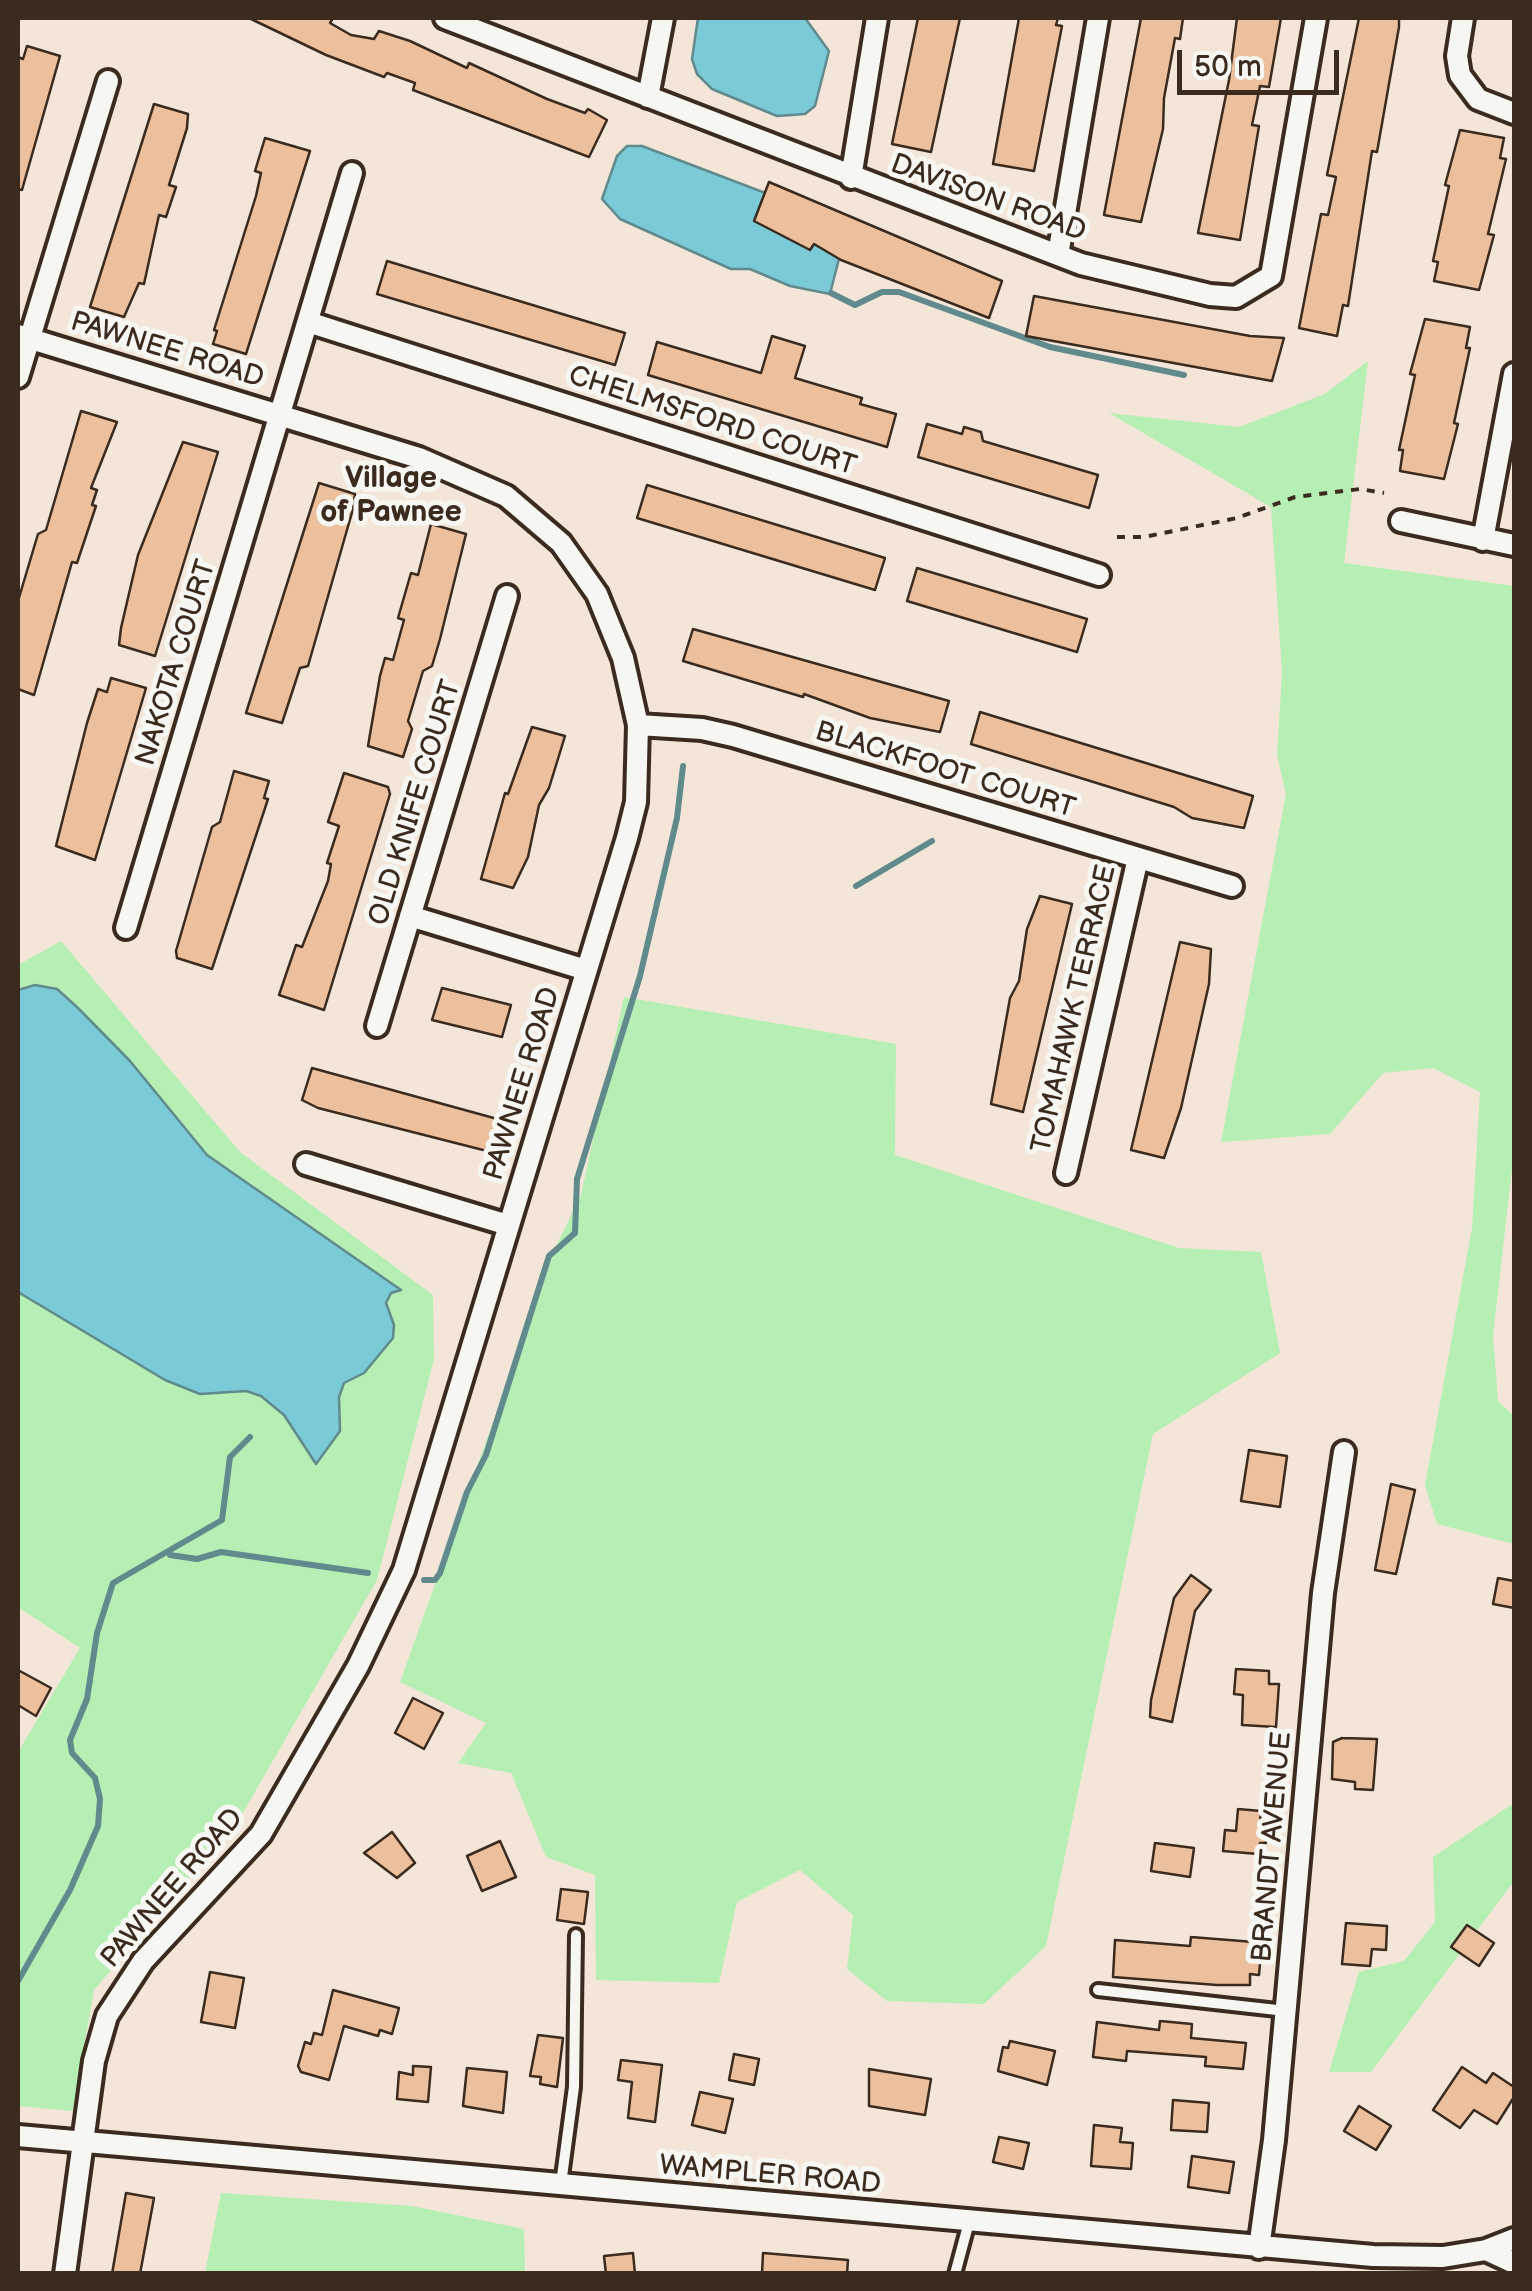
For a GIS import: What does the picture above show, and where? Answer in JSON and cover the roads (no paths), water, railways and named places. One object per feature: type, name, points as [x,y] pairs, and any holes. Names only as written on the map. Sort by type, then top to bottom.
[{"type":"street","points":[[648,97],[662,18]]},
{"type":"street","points":[[851,178],[877,18]]},
{"type":"street","points":[[1058,255],[1098,18]]},
{"type":"street","name":"DAVISON ROAD","points":[[451,19],[851,178],[1058,255],[1210,295],[1236,297],[1271,276],[1316,18]]},
{"type":"street","points":[[1462,18],[1456,56],[1460,76],[1478,98],[1514,113]]},
{"type":"street","points":[[18,377],[23,337],[108,80]]},
{"type":"street","name":"NAKOTA COURT","points":[[126,928],[352,173]]},
{"type":"street","name":"CHELMSFORD COURT","points":[[308,322],[1099,575]]},
{"type":"street","name":"PAWNEE ROAD","points":[[23,337],[447,467],[506,496],[561,542],[596,594],[624,658],[638,725],[636,802],[394,1597],[261,1834],[232,1871],[143,1961],[114,2002],[94,2061],[66,2274]]},
{"type":"street","points":[[1483,540],[1514,374]]},
{"type":"street","points":[[1401,521],[1514,544]]},
{"type":"street","name":"OLD KNIFE COURT","points":[[377,1026],[507,596]]},
{"type":"street","name":"BLACKFOOT COURT","points":[[638,725],[702,729],[733,736],[1232,886]]},
{"type":"street","name":"TOMAHAWK TERRACE","points":[[1066,1173],[1138,858]]},
{"type":"street","points":[[410,916],[586,970]]},
{"type":"street","points":[[306,1164],[508,1224]]},
{"type":"street","name":"BRANDT AVENUE","points":[[1260,2248],[1324,1594],[1344,1452]]},
{"type":"street","name":"WAMPLER ROAD","points":[[18,2136],[1404,2258],[1486,2250],[1514,2239]]},
{"type":"street","points":[[1486,2250],[1514,2263]]},
{"type":"lane","points":[[561,2184],[574,2087],[576,1935]]},
{"type":"lane","points":[[1098,1990],[1286,2011]]},
{"type":"lane","points":[[955,2274],[968,2222]]},
{"type":"water","points":[[698,18],[805,18],[829,51],[815,106],[805,114],[777,116],[712,89],[697,74],[692,59]]},
{"type":"water","points":[[627,146],[642,146],[781,199],[843,243],[830,294],[790,286],[750,269],[731,269],[620,219],[602,199],[617,156]]},
{"type":"water","points":[[35,985],[57,989],[78,1008],[130,1061],[207,1155],[401,1290],[391,1293],[386,1303],[394,1325],[393,1338],[364,1373],[344,1383],[339,1397],[340,1431],[316,1464],[284,1415],[261,1396],[246,1391],[200,1394],[165,1380],[18,1292],[18,990]]},
{"type":"waterway","points":[[831,293],[855,305],[882,292],[899,292],[1050,347],[1184,375]]},
{"type":"waterway","points":[[424,1580],[435,1580],[440,1573],[467,1492],[486,1455],[549,1256],[575,1233],[577,1179],[640,976],[677,818],[683,766]]},
{"type":"waterway","points":[[856,886],[932,841]]},
{"type":"waterway","points":[[18,1981],[70,1890],[98,1826],[100,1799],[95,1778],[72,1753],[70,1740],[87,1699],[97,1633],[113,1583],[222,1520],[230,1457],[250,1437]]},
{"type":"waterway","points":[[170,1555],[197,1559],[221,1552],[368,1573]]},
{"type":"district","name":"Village of Pawnee","points":[[391,496]]}]
